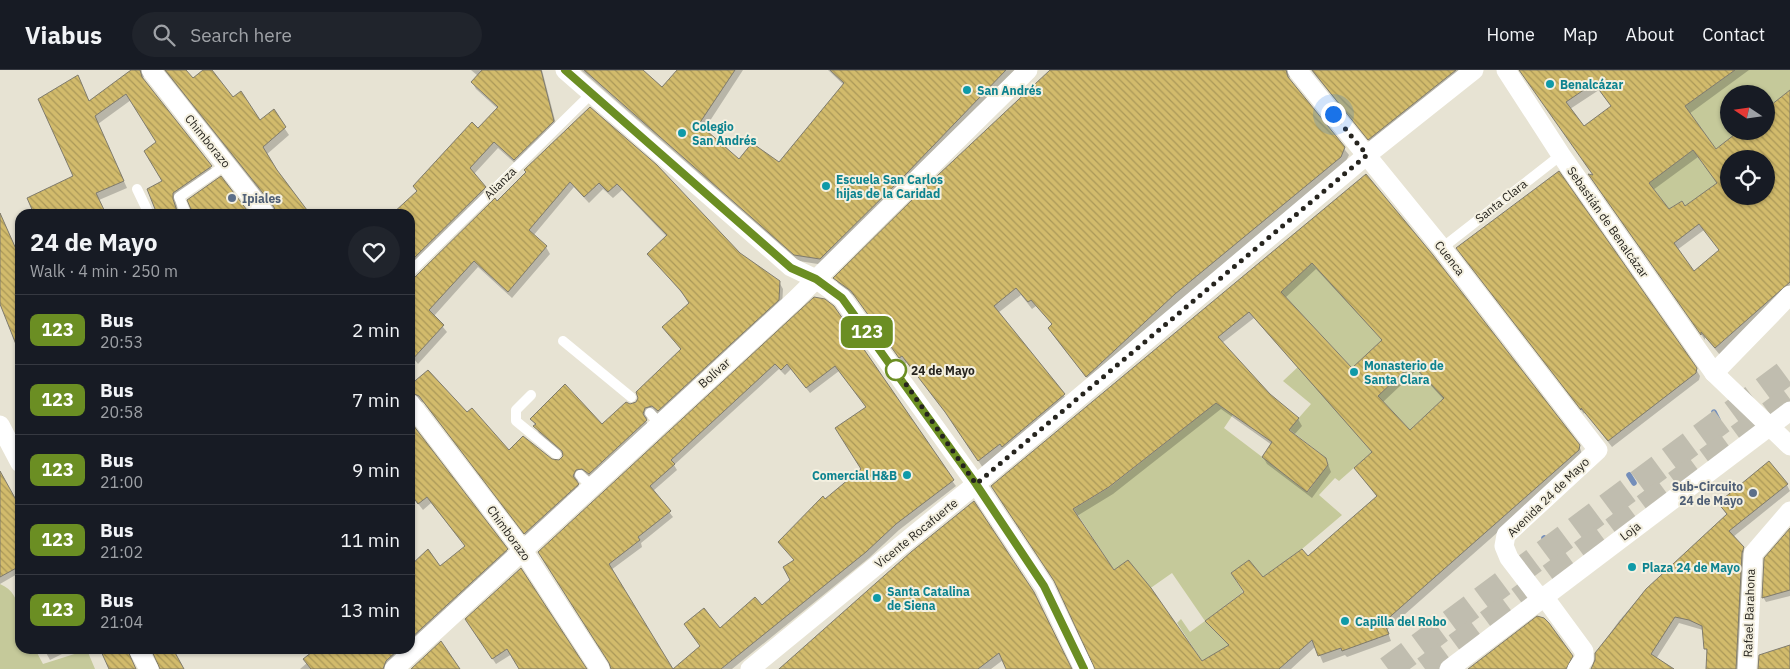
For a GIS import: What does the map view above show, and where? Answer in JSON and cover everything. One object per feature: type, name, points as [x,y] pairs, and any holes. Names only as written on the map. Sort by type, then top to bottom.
[{"type":"street","name":"Chimborazo","points":[[151,70],[261,209]]},
{"type":"street","points":[[565,70],[791,268],[816,279],[842,298],[976,484],[1044,586],[1084,669]]},
{"type":"street","name":"Bolívar","points":[[415,649],[522,549],[585,481],[816,279],[1028,70]]},
{"type":"street","name":"Cuenca","points":[[1297,70],[1442,248],[1598,450]]},
{"type":"street","name":"Vicente Rocafuerte","points":[[750,669],[976,484],[1367,155],[1474,70]]},
{"type":"street","name":"Sebastián de Benalcázar","points":[[1506,70],[1561,155],[1714,373],[1790,446]]},
{"type":"street","points":[[1714,373],[1790,296]]},
{"type":"street","name":"Chimborazo","points":[[415,410],[522,549],[600,669]]},
{"type":"street","name":"Loja","points":[[1542,598],[1772,427],[1790,411]]},
{"type":"street","points":[[1772,427],[1790,417]]},
{"type":"street","points":[[0,425],[15,454]]},
{"type":"street","name":"Avenida 24 de Mayo","points":[[1542,598],[1509,558],[1504,546],[1506,535],[1598,450]]},
{"type":"street","name":"Rafael Barahona","points":[[1747,669],[1753,554],[1790,511]]},
{"type":"street","points":[[1448,669],[1542,598],[1548,602],[1584,651],[1584,659],[1577,669]]},
{"type":"street","points":[[141,654],[150,669]]},
{"type":"street","name":"Bolívar","points":[[394,669],[410,654]]},
{"type":"lane","name":"Alianza","points":[[415,267],[591,94]]},
{"type":"lane","name":"Santa Clara","points":[[1442,248],[1561,155]]},
{"type":"lane","points":[[184,209],[179,197],[227,164]]},
{"type":"lane","points":[[137,189],[147,209]]},
{"type":"lane","points":[[563,341],[631,397]]},
{"type":"lane","points":[[531,395],[516,410],[516,420],[556,454]]},
{"type":"green space","points":[[1735,70],[1790,70],[1790,90],[1775,102],[1775,85],[1720,85],[1720,140],[1728,140],[1716,149],[1685,106]]},
{"type":"green space","points":[[1693,150],[1704,166],[1715,159],[1720,166],[1720,182],[1685,206],[1682,201],[1669,209],[1649,183]]},
{"type":"green space","points":[[1312,263],[1382,340],[1352,368],[1281,292]]},
{"type":"green space","points":[[1412,364],[1444,398],[1410,430],[1378,396]]},
{"type":"green space","points":[[1299,366],[1372,452],[1339,481],[1335,478],[1319,495],[1342,515],[1302,549],[1263,577],[1249,560],[1231,573],[1243,592],[1205,621],[1172,573],[1135,599],[1137,571],[1128,560],[1114,570],[1074,509],[1110,487],[1206,411],[1193,394],[1236,410],[1224,428],[1308,492],[1328,464],[1326,458],[1289,429],[1311,404],[1283,381]]},
{"type":"green space","points":[[0,584],[8,589],[15,598],[15,654],[38,654],[43,664],[74,654],[89,654],[95,669],[0,669]]},
{"type":"green space","points":[[1181,619],[1190,632],[1205,621],[1239,655],[1202,661],[1177,623]]},
{"type":"building","points":[[131,70],[140,70],[142,77],[212,166],[173,193],[176,209],[155,209],[147,189],[162,181],[144,151],[156,142],[126,94],[95,116],[124,181],[96,193],[104,209],[32,209],[27,198],[73,176],[38,99],[78,75],[89,101]]},
{"type":"building","points":[[165,70],[186,70],[193,78],[203,70],[212,70],[233,97],[241,91],[260,120],[274,109],[286,127],[263,147],[277,170],[306,209],[275,209]]},
{"type":"building","points":[[482,70],[541,70],[554,121],[514,160],[494,142],[470,168],[486,187],[415,257],[415,209],[397,209],[417,191],[413,186],[472,122],[478,128],[498,107],[471,82]]},
{"type":"building","points":[[584,70],[643,70],[662,87],[677,70],[735,70],[699,124],[739,159],[752,143],[779,162],[844,83],[830,70],[1006,70],[906,174],[820,259],[794,255]]},
{"type":"building","points":[[1050,70],[1286,70],[1288,77],[1345,147],[1341,157],[1175,294],[1086,377],[1048,328],[1052,324],[1031,300],[1028,302],[1016,288],[994,306],[1065,394],[1002,447],[1000,444],[978,461],[945,412],[902,356],[899,358],[851,291],[833,278],[922,190]]},
{"type":"building","points":[[1312,70],[1456,70],[1368,140]]},
{"type":"building","points":[[1519,70],[1735,70],[1685,106],[1716,149],[1728,140],[1775,140],[1775,102],[1790,90],[1790,282],[1715,348],[1701,332],[1701,335],[1588,174],[1593,175]],"holes":[[[1594,83],[1611,106],[1584,126],[1566,102]],[[1693,150],[1717,183],[1685,206],[1682,201],[1669,209],[1649,183]],[[1699,224],[1719,250],[1694,271],[1674,243]]]},
{"type":"building","points":[[590,107],[657,165],[740,253],[780,281],[779,300],[658,411],[652,406],[645,408],[643,414],[647,420],[589,474],[582,469],[576,470],[573,476],[579,484],[524,534],[419,396],[415,394],[415,381],[428,370],[467,412],[472,408],[509,450],[523,436],[552,459],[559,460],[563,456],[562,451],[533,426],[536,424],[530,419],[565,384],[602,424],[626,402],[630,404],[636,402],[638,398],[636,392],[681,349],[662,327],[689,303],[681,291],[647,254],[667,235],[617,184],[608,192],[599,183],[584,197],[570,182],[529,230],[547,246],[508,292],[474,261],[429,310],[444,325],[415,357],[415,277],[495,198],[497,201],[526,172],[524,170]]},
{"type":"building","points":[[1559,171],[1697,368],[1696,373],[1608,441],[1581,408],[1581,410],[1456,248]]},
{"type":"building","points":[[1366,174],[1433,255],[1580,445],[1579,450],[1384,622],[1389,634],[1342,651],[1341,648],[1318,656],[1312,640],[1279,669],[1095,669],[1054,581],[991,486]],"holes":[[[1312,263],[1382,340],[1352,368],[1281,292]],[[1249,312],[1372,452],[1354,468],[1377,496],[1308,556],[1302,549],[1263,577],[1249,560],[1231,573],[1244,592],[1205,621],[1229,645],[1202,661],[1151,588],[1128,560],[1114,570],[1073,509],[1109,487],[1216,403],[1272,442],[1262,457],[1307,492],[1328,465],[1326,458],[1289,430],[1299,418],[1270,394],[1218,337]],[[1412,364],[1444,398],[1410,430],[1378,396]]]},
{"type":"building","points":[[221,176],[246,209],[191,209],[187,200]]},
{"type":"building","points":[[0,213],[15,247],[15,342],[0,304]]},
{"type":"building","points":[[814,297],[825,299],[834,306],[954,480],[896,524],[866,552],[721,669],[673,669],[611,669],[538,552]],"holes":[[[775,364],[781,370],[787,364],[806,388],[835,366],[866,407],[835,428],[861,469],[825,499],[823,496],[778,542],[794,560],[783,567],[790,580],[762,605],[755,597],[720,628],[704,608],[684,624],[700,646],[673,669],[609,564],[640,540],[638,537],[671,511],[650,486],[675,464],[671,460]]]},
{"type":"building","points":[[415,428],[508,549],[415,634],[415,561],[428,549],[440,566],[465,546],[427,497],[418,504],[415,500]]},
{"type":"building","points":[[1769,461],[1788,484],[1729,531],[1744,547],[1742,553],[1736,669],[1706,669],[1707,649],[1704,649],[1702,626],[1689,620],[1675,617],[1651,654],[1674,669],[1591,669],[1595,660],[1595,653],[1646,589],[1727,514],[1718,503]]},
{"type":"building","points":[[0,471],[15,498],[15,569],[0,577]]},
{"type":"building","points":[[974,501],[1034,592],[1072,669],[1006,669],[999,653],[978,669],[779,669],[911,552]]},
{"type":"building","points":[[1790,528],[1790,590],[1762,598],[1764,558]]},
{"type":"building","points":[[521,568],[587,669],[519,669],[507,649],[492,659],[465,619]]},
{"type":"building","points":[[1537,616],[1544,618],[1549,623],[1573,656],[1566,669],[1468,669]]},
{"type":"building","points":[[441,641],[460,669],[411,669]]},
{"type":"building","points":[[1790,645],[1790,669],[1758,669],[1759,655]]},
{"type":"building","points":[[102,654],[129,654],[136,669],[109,669]]},
{"type":"building","points":[[153,654],[176,654],[184,669],[160,669]]},
{"type":"building","points":[[310,654],[394,654],[386,661],[383,669],[311,669],[303,659]]},
{"type":"waterway","points":[[1714,412],[1718,420]]},
{"type":"waterway","points":[[1629,475],[1634,483]]},
{"type":"waterway","points":[[1544,538],[1549,546]]},
{"type":"tunnel","points":[[1388,669],[1790,370]]},
{"type":"tunnel","points":[[1425,669],[1790,399]]},
{"type":"bus line","name":"123","points":[[565,70],[791,268],[816,279],[842,298],[896,370],[976,484],[1044,586],[1084,669]]},
{"type":"place","name":"Benalcázar","points":[[1550,84]]},
{"type":"place","name":"San Andrés","points":[[967,90]]},
{"type":"place","name":"Colegio San Andrés","points":[[682,133]]},
{"type":"place","name":"Escuela San Carlos hijas de la Caridad","points":[[826,186]]},
{"type":"place","name":"Ipiales","points":[[232,198]]},
{"type":"place","name":"24 de Mayo","points":[[896,370]]},
{"type":"place","name":"Monasterio de Santa Clara","points":[[1354,372]]},
{"type":"place","name":"Comercial H&B","points":[[907,475]]},
{"type":"place","name":"Sub-Circuito 24 de Mayo","points":[[1753,493]]},
{"type":"place","name":"Plaza 24 de Mayo","points":[[1632,567]]},
{"type":"place","name":"Santa Catalina de Siena","points":[[877,598]]},
{"type":"place","name":"Capilla del Robo","points":[[1345,621]]},
{"type":"route","points":[[896,370],[976,484],[1367,155],[1333,114]]}]
